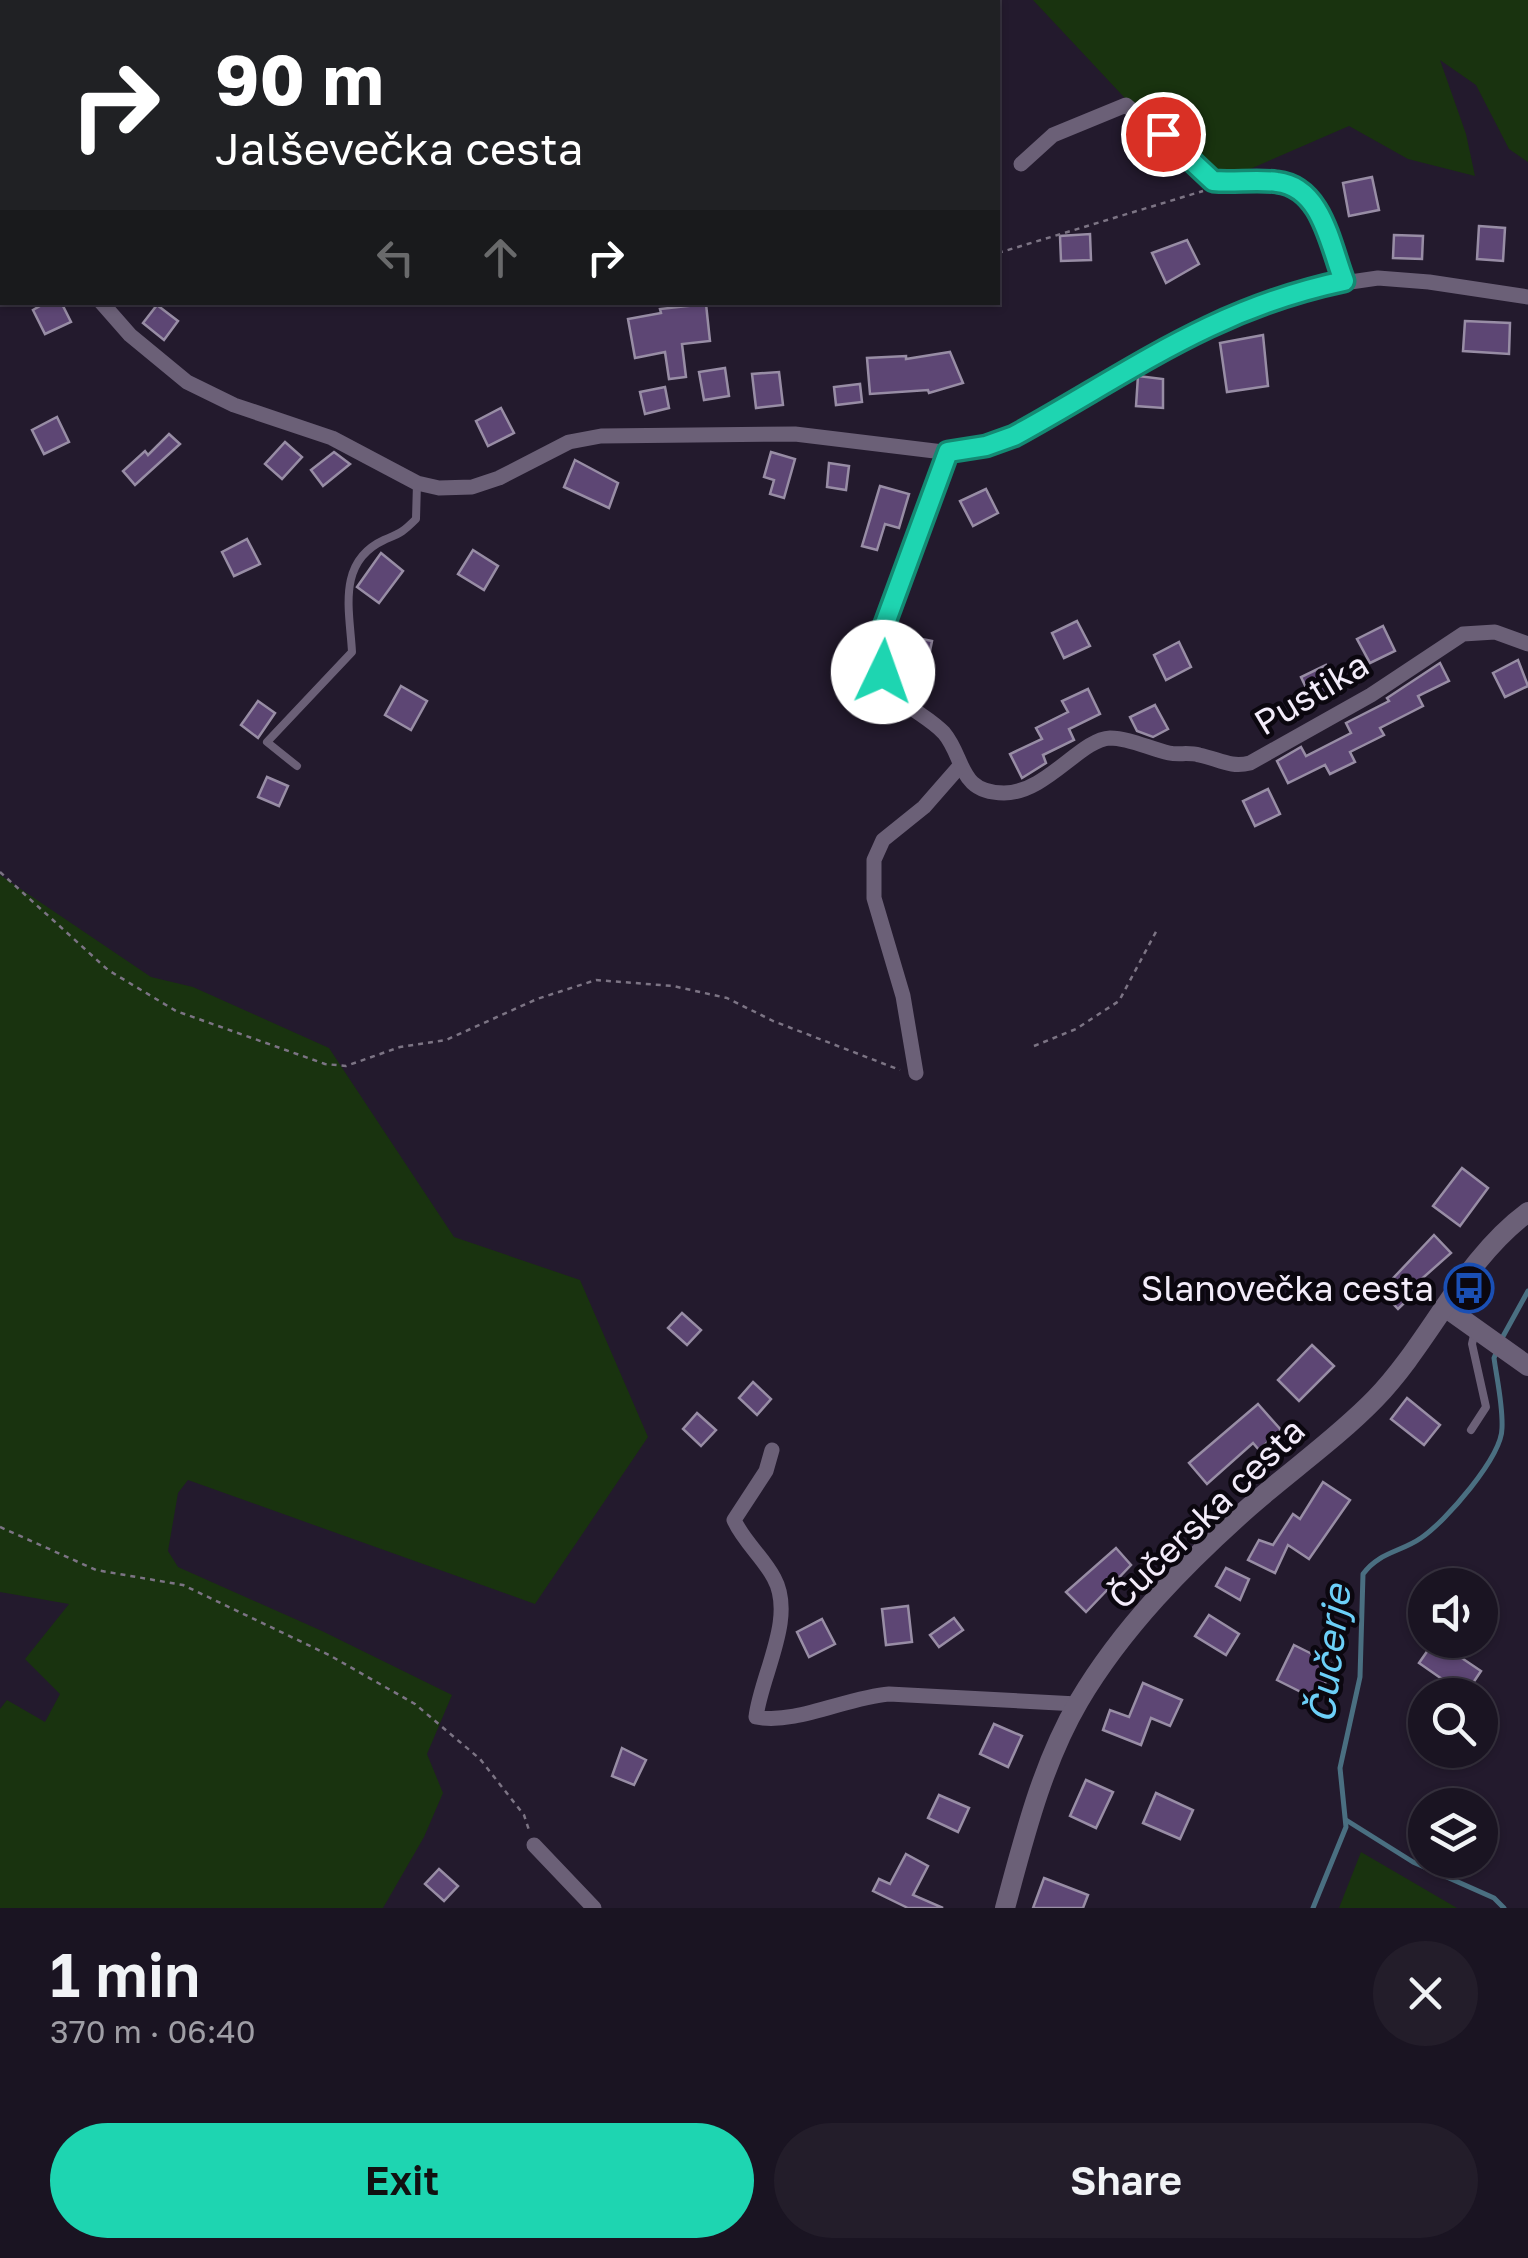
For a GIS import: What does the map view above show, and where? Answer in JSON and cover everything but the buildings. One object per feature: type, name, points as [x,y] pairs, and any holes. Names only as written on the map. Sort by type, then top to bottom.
[{"type":"street","points":[[1022,164],[1052,135],[1126,106],[1213,181],[1273,181],[1298,187],[1310,196],[1344,281]]},
{"type":"street","points":[[104,305],[130,335],[187,382],[234,405],[332,438],[417,484],[472,488],[569,442],[601,436],[795,434],[948,452],[986,446],[1014,436],[1180,338],[1253,307],[1344,281],[1378,278],[1429,282],[1528,298]]},
{"type":"street","name":"Pustika","points":[[948,452],[884,626],[881,659],[889,685],[898,698],[943,733],[959,767],[977,785],[1010,792],[1028,788],[1095,743],[1112,738],[1240,766],[1291,742],[1463,634],[1494,632],[1528,644]]},
{"type":"street","points":[[916,1072],[903,996],[874,898],[874,860],[882,840],[924,808],[959,767]]},
{"type":"street","name":"Čučerska cesta","points":[[1006,1908],[1025,1834],[1053,1756],[1077,1704],[1108,1656],[1180,1573],[1246,1510],[1374,1400],[1481,1256],[1504,1230],[1528,1212]]},
{"type":"street","points":[[1445,1307],[1528,1366]]},
{"type":"street","points":[[772,1450],[766,1470],[734,1520],[774,1578],[781,1600],[756,1717],[787,1717],[862,1696],[889,1694],[1077,1704]]},
{"type":"street","points":[[534,1845],[594,1908]]},
{"type":"lane","points":[[298,766],[267,742],[352,652],[346,596],[353,570],[383,540],[398,538],[416,519],[417,484]]},
{"type":"lane","points":[[1471,1430],[1486,1407],[1472,1344],[1482,1332]]},
{"type":"path","points":[[1000,253],[1228,182]]},
{"type":"path","points":[[0,872],[108,970],[176,1011],[325,1064],[346,1066],[400,1047],[446,1040],[596,980],[673,986],[727,998],[773,1021],[902,1071],[916,1072]]},
{"type":"path","points":[[1034,1046],[1076,1029],[1119,1002],[1158,928]]},
{"type":"path","points":[[0,1527],[96,1570],[184,1585],[329,1655],[415,1704],[499,1781],[524,1815],[534,1845]]},
{"type":"green space","points":[[1033,0],[1528,0],[1528,162],[1509,149],[1476,85],[1440,60],[1466,134],[1475,176],[1408,159],[1349,126],[1204,189],[1167,143]]},
{"type":"green space","points":[[0,875],[151,977],[193,987],[329,1048],[454,1237],[580,1280],[648,1437],[535,1604],[188,1480],[178,1493],[168,1551],[178,1567],[452,1695],[427,1754],[443,1793],[424,1837],[383,1908],[0,1908],[0,1709],[7,1700],[45,1722],[60,1694],[25,1659],[69,1604],[0,1592]]},
{"type":"green space","points":[[1361,1852],[1457,1908],[1339,1908]]},
{"type":"waterway","name":"Čučerje","points":[[1501,1340],[1528,1291]]},
{"type":"waterway","name":"Čučerje","points":[[1313,1908],[1346,1827],[1340,1768],[1360,1677],[1363,1574],[1376,1561],[1431,1530],[1457,1504],[1493,1455],[1502,1428],[1494,1358],[1497,1351]]},
{"type":"waterway","points":[[1346,1820],[1413,1862],[1494,1898],[1504,1908]]},
{"type":"place","name":"Slanovečka cesta","points":[[1469,1288]]},
{"type":"route","points":[[883,672],[880,645],[884,626],[948,452],[986,446],[1014,436],[1180,338],[1253,307],[1344,281],[1310,196],[1298,187],[1273,181],[1213,181],[1163,134]]}]
